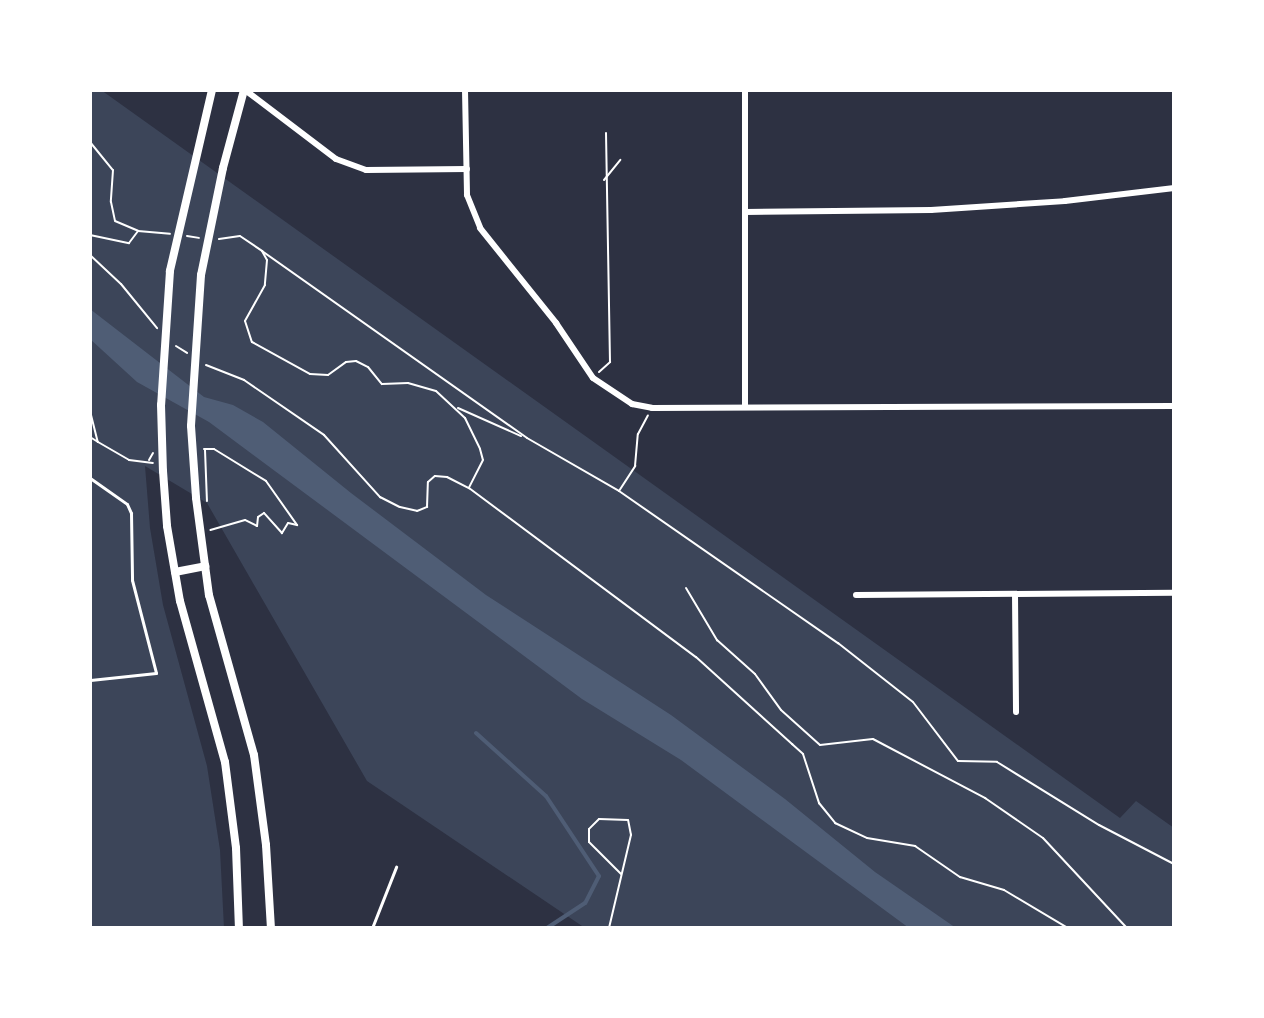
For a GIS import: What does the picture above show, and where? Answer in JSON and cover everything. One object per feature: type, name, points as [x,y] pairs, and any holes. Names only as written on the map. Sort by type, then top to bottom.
[{"type":"main road","points":[[212,90],[177,234],[167,295],[161,405],[163,471],[175,572],[225,762],[236,848],[239,928]]},
{"type":"main road","points":[[245,90],[207,240],[196,314],[191,426],[194,484],[209,595],[254,755],[266,845],[271,928]]},
{"type":"main road","points":[[175,572],[205,566]]},
{"type":"street","points":[[245,90],[336,159],[366,170],[467,169]]},
{"type":"street","points":[[465,90],[467,195],[480,228],[556,323],[593,378],[617,397],[652,408],[1174,406]]},
{"type":"street","points":[[745,90],[745,406]]},
{"type":"street","points":[[745,213],[931,210],[1065,201],[1174,188]]},
{"type":"street","points":[[856,595],[1174,593]]},
{"type":"street","points":[[1015,594],[1016,712]]},
{"type":"lane","points":[[90,478],[127,504],[132,580],[156,673],[90,680]]},
{"type":"lane","points":[[372,928],[396,867]]},
{"type":"path","points":[[593,378],[610,362],[604,180],[606,133]]},
{"type":"path","points":[[90,142],[113,170],[111,202],[116,221],[138,231],[177,234],[207,240],[240,236],[527,438],[619,491],[838,643],[913,702],[958,761],[997,762],[1099,825],[1174,864]]},
{"type":"path","points":[[604,180],[620,160]]},
{"type":"path","points":[[90,235],[129,243],[138,231]]},
{"type":"path","points":[[262,251],[269,271],[245,321],[252,342],[310,375],[328,375],[346,362],[356,361],[368,367],[382,384],[421,386],[456,407],[527,438]]},
{"type":"path","points":[[90,255],[160,332]]},
{"type":"path","points":[[169,339],[206,365],[244,380],[324,435],[372,489],[390,503],[422,511],[430,501],[427,487],[435,476],[447,477],[469,488],[696,657],[792,744],[802,754],[824,812],[835,823],[867,838],[915,846],[960,877],[1004,890],[1068,928]]},
{"type":"path","points":[[456,407],[475,435],[483,460],[469,488]]},
{"type":"path","points":[[619,491],[635,466],[638,434],[652,408]]},
{"type":"path","points":[[90,411],[98,442]]},
{"type":"path","points":[[90,437],[129,460],[149,460],[163,471]]},
{"type":"path","points":[[195,444],[214,449],[266,481],[297,525],[288,523],[282,533],[264,513],[258,517],[257,526],[245,520],[201,533]]},
{"type":"path","points":[[149,460],[158,448]]},
{"type":"path","points":[[686,588],[717,640],[755,674],[781,710],[820,745],[873,740],[985,798],[1043,838],[1127,928]]},
{"type":"path","points":[[609,928],[631,835],[628,820],[599,819],[589,829],[589,842],[621,874]]},
{"type":"shaded area","points":[[90,90],[101,90],[1120,818],[1136,801],[1174,828],[1174,928],[585,928],[367,781],[207,503],[145,466],[150,528],[163,605],[207,766],[220,850],[224,928],[90,928]]},
{"type":"shaded area","points":[[90,309],[204,397],[233,405],[263,422],[351,493],[486,595],[671,715],[785,799],[875,872],[956,928],[909,928],[681,760],[582,699],[209,422],[137,382],[90,339]]},
{"type":"waterway","points":[[476,733],[546,796],[599,876],[585,903],[547,928]]}]
